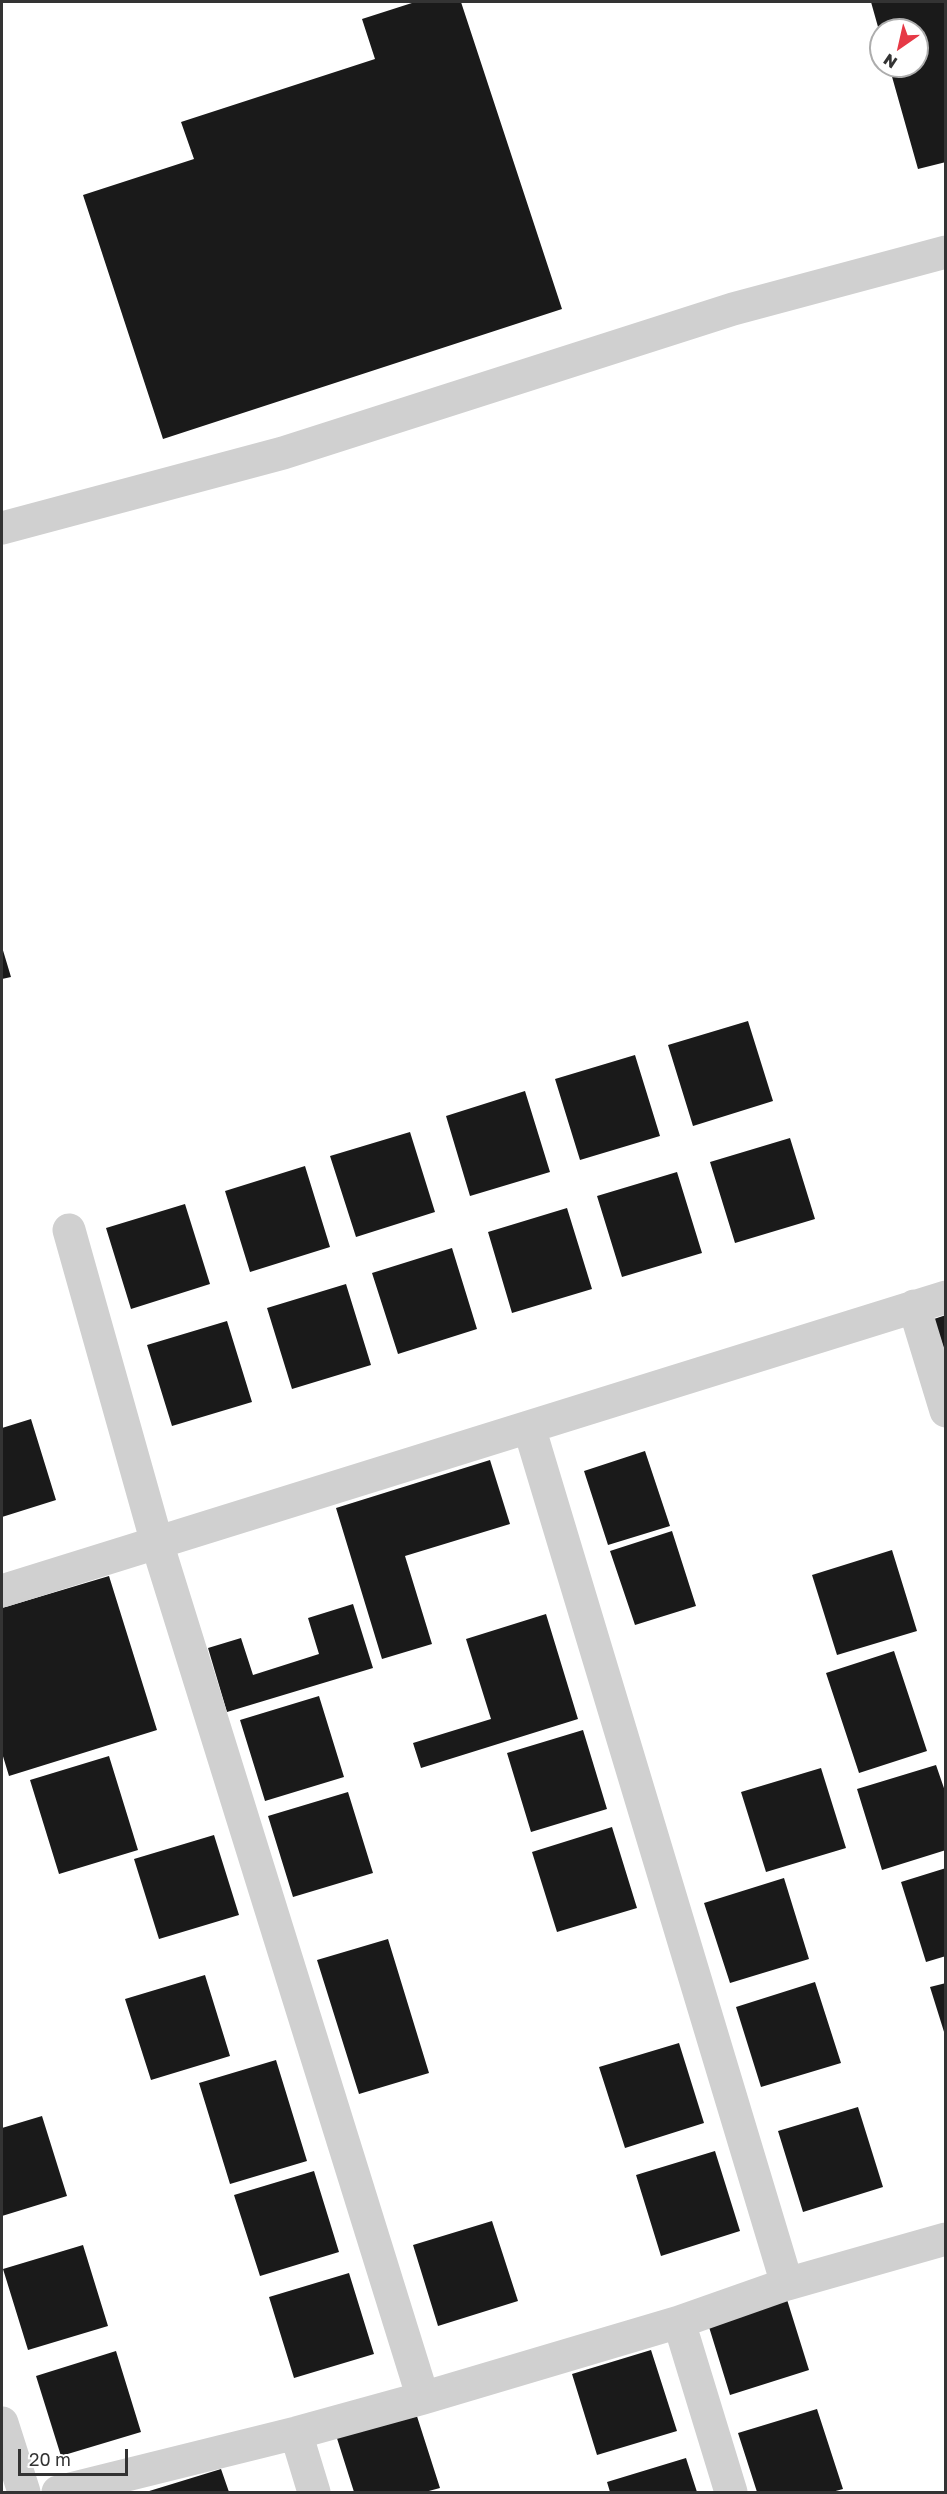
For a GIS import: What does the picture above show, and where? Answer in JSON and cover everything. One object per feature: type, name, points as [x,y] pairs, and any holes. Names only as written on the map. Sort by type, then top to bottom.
[{"type":"street","points":[[2,528],[283,453],[734,309],[945,252]]},
{"type":"street","points":[[69,1230],[158,1544],[423,2398]]},
{"type":"street","points":[[2,1591],[945,1297]]},
{"type":"street","points":[[914,1306],[945,1411]]},
{"type":"street","points":[[529,1427],[787,2284]]},
{"type":"street","points":[[58,2493],[296,2433],[423,2398],[679,2322],[787,2284],[945,2240]]},
{"type":"street","points":[[679,2322],[731,2493]]},
{"type":"street","points":[[2,2423],[24,2493]]},
{"type":"street","points":[[296,2433],[314,2493]]},
{"type":"building","points":[[415,2],[461,2],[562,309],[163,439],[83,195],[194,159],[181,122],[375,59],[362,19]]},
{"type":"building","points":[[871,2],[946,2],[946,162],[918,169],[892,78],[929,78],[929,18],[876,18]]},
{"type":"building","points":[[2,947],[11,977],[2,979]]},
{"type":"building","points":[[748,1021],[773,1101],[693,1126],[668,1045]]},
{"type":"building","points":[[635,1055],[660,1136],[580,1160],[555,1079]]},
{"type":"building","points":[[525,1091],[550,1172],[470,1196],[446,1116]]},
{"type":"building","points":[[410,1132],[435,1212],[356,1237],[330,1156]]},
{"type":"building","points":[[790,1138],[815,1219],[735,1243],[710,1162]]},
{"type":"building","points":[[305,1166],[330,1247],[250,1272],[225,1191]]},
{"type":"building","points":[[677,1172],[702,1253],[622,1277],[597,1196]]},
{"type":"building","points":[[185,1204],[210,1284],[131,1309],[106,1228]]},
{"type":"building","points":[[567,1208],[592,1289],[512,1313],[488,1232]]},
{"type":"building","points":[[452,1248],[477,1329],[398,1354],[372,1273]]},
{"type":"building","points":[[346,1284],[371,1365],[292,1389],[267,1308]]},
{"type":"building","points":[[946,1315],[946,1355],[934,1319]]},
{"type":"building","points":[[227,1321],[252,1402],[172,1426],[147,1345]]},
{"type":"building","points":[[31,1419],[56,1500],[2,1517],[2,1428]]},
{"type":"building","points":[[645,1451],[670,1526],[608,1545],[584,1471]]},
{"type":"building","points":[[490,1460],[510,1524],[405,1556],[432,1644],[382,1659],[336,1508]]},
{"type":"building","points":[[672,1531],[696,1606],[635,1625],[610,1551]]},
{"type":"building","points":[[892,1550],[917,1631],[837,1655],[812,1575]]},
{"type":"building","points":[[109,1576],[157,1730],[9,1776],[2,1753],[2,1608]]},
{"type":"building","points":[[353,1604],[373,1668],[227,1712],[208,1648],[241,1638],[253,1675],[319,1654],[308,1618]]},
{"type":"building","points":[[546,1614],[578,1719],[421,1768],[413,1743],[491,1719],[466,1639]]},
{"type":"building","points":[[894,1651],[927,1751],[859,1773],[826,1673]]},
{"type":"building","points":[[319,1696],[344,1777],[265,1801],[240,1720]]},
{"type":"building","points":[[583,1730],[607,1809],[531,1832],[507,1753]]},
{"type":"building","points":[[109,1756],[138,1850],[59,1874],[30,1780]]},
{"type":"building","points":[[936,1765],[946,1794],[946,1850],[882,1870],[857,1789]]},
{"type":"building","points":[[821,1768],[846,1848],[766,1872],[741,1792]]},
{"type":"building","points":[[348,1792],[373,1873],[293,1897],[268,1816]]},
{"type":"building","points":[[612,1827],[637,1908],[557,1932],[532,1852]]},
{"type":"building","points":[[214,1835],[239,1915],[159,1939],[134,1859]]},
{"type":"building","points":[[946,1868],[946,1956],[926,1962],[901,1882]]},
{"type":"building","points":[[784,1878],[809,1959],[730,1983],[704,1903]]},
{"type":"building","points":[[388,1939],[429,2073],[359,2094],[317,1960]]},
{"type":"building","points":[[205,1975],[230,2056],[151,2080],[125,1999]]},
{"type":"building","points":[[815,1982],[841,2063],[761,2087],[736,2007]]},
{"type":"building","points":[[946,1983],[946,2035],[945,2035],[930,1987]]},
{"type":"building","points":[[679,2043],[704,2123],[625,2148],[599,2067]]},
{"type":"building","points":[[276,2060],[307,2161],[230,2184],[199,2083]]},
{"type":"building","points":[[858,2107],[883,2187],[803,2212],[778,2131]]},
{"type":"building","points":[[42,2116],[67,2196],[2,2216],[2,2128]]},
{"type":"building","points":[[715,2151],[740,2231],[661,2256],[636,2175]]},
{"type":"building","points":[[314,2171],[339,2252],[260,2276],[234,2195]]},
{"type":"building","points":[[492,2221],[518,2301],[438,2326],[413,2245]]},
{"type":"building","points":[[83,2245],[108,2326],[28,2350],[3,2269]]},
{"type":"building","points":[[349,2273],[374,2354],[294,2378],[269,2297]]},
{"type":"building","points":[[784,2290],[809,2370],[730,2395],[705,2314]]},
{"type":"building","points":[[651,2350],[677,2431],[597,2455],[572,2374]]},
{"type":"building","points":[[116,2351],[141,2432],[61,2456],[36,2376]]},
{"type":"building","points":[[414,2407],[440,2488],[425,2492],[354,2492],[335,2432]]},
{"type":"building","points":[[817,2409],[843,2489],[832,2492],[757,2492],[738,2433]]},
{"type":"building","points":[[686,2458],[697,2492],[610,2492],[607,2482]]},
{"type":"building","points":[[221,2469],[229,2492],[146,2492]]}]
